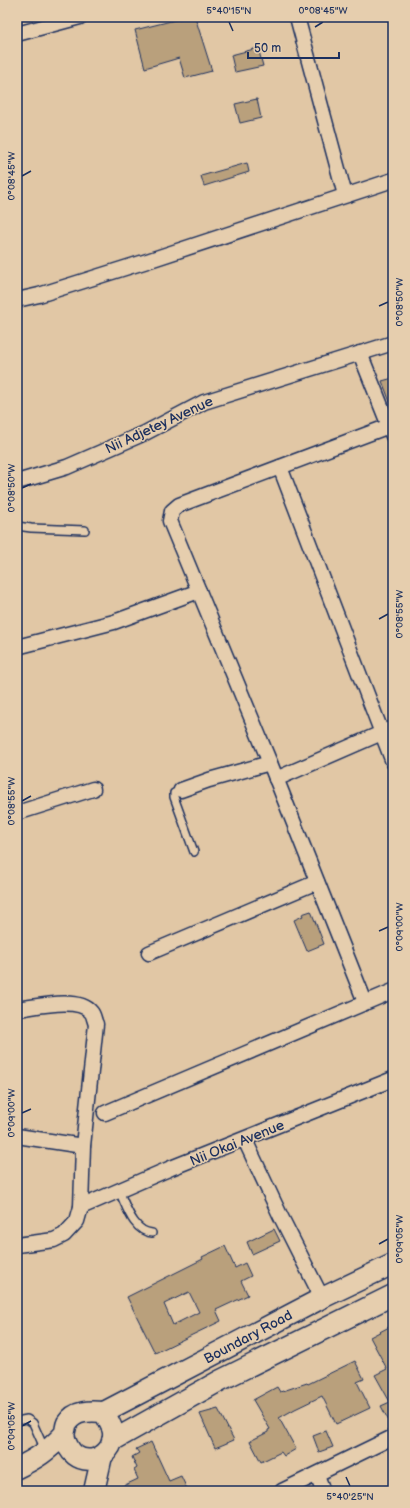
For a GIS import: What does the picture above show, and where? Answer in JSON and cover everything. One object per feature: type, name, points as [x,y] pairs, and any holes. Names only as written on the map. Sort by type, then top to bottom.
[{"type":"main road","name":"Boundary Road","points":[[104,1412],[322,1298],[393,1264]]},
{"type":"main road","name":"Boundary Road","points":[[107,1448],[221,1380],[393,1295]]},
{"type":"main road","points":[[86,1491],[75,1455],[66,1444],[64,1434],[67,1424],[73,1416],[82,1412],[104,1412],[113,1434],[107,1448],[94,1491]]},
{"type":"main road","points":[[17,1468],[42,1455],[64,1434]]},
{"type":"main road","points":[[42,1455],[75,1455],[86,1459],[94,1459],[107,1448]]},
{"type":"street","points":[[17,34],[80,17]]},
{"type":"street","points":[[297,17],[345,195]]},
{"type":"street","points":[[17,300],[129,267],[393,180]]},
{"type":"street","name":"Nii Adjetey Avenue","points":[[17,482],[67,467],[145,433],[204,402],[393,343]]},
{"type":"street","points":[[360,353],[391,431],[280,467],[179,504],[172,511],[170,521],[270,763],[365,1002]]},
{"type":"street","points":[[280,467],[387,731],[393,762]]},
{"type":"street","points":[[17,647],[114,622],[199,591]]},
{"type":"street","points":[[276,780],[387,731]]},
{"type":"street","points":[[181,790],[209,780],[270,763]]},
{"type":"street","points":[[17,813],[93,789]]},
{"type":"street","points":[[149,953],[317,882]]},
{"type":"street","points":[[105,1113],[365,1002],[393,992]]},
{"type":"street","points":[[17,1009],[65,1003],[82,1005],[92,1012],[96,1024],[83,1146],[81,1207],[77,1221],[64,1235],[54,1240],[17,1245]]},
{"type":"street","name":"Nii Okai Avenue","points":[[81,1207],[119,1190],[393,1080]]},
{"type":"street","points":[[17,1136],[83,1146]]},
{"type":"street","points":[[245,1140],[280,1215],[322,1298]]},
{"type":"street","points":[[282,1491],[393,1437]]},
{"type":"street","points":[[316,1475],[323,1491]]},
{"type":"lane","points":[[17,526],[85,530]]},
{"type":"lane","points":[[181,790],[174,793],[174,798],[194,852]]},
{"type":"lane","points":[[119,1190],[137,1226],[148,1233],[152,1233]]},
{"type":"lane","points":[[22,1420],[27,1419],[33,1423],[42,1455]]},
{"type":"building","points":[[187,17],[195,17],[212,71],[185,78],[179,58],[145,68],[135,30]]},
{"type":"building","points":[[258,48],[263,66],[235,72],[231,55]]},
{"type":"building","points":[[257,99],[261,118],[240,123],[235,104]]},
{"type":"building","points":[[247,163],[249,172],[204,186],[201,176]]},
{"type":"building","points":[[393,378],[393,407],[392,407],[382,381]]},
{"type":"building","points":[[311,911],[324,944],[307,951],[294,920],[303,916],[302,914]]},
{"type":"building","points":[[274,1229],[280,1241],[252,1254],[247,1242]]},
{"type":"building","points":[[225,1246],[235,1268],[245,1263],[251,1276],[241,1281],[248,1295],[216,1310],[221,1321],[155,1353],[127,1297],[203,1259],[202,1257]],"holes":[[[189,1292],[199,1312],[173,1325],[164,1304]]]},
{"type":"building","points":[[393,1325],[393,1429],[381,1406],[390,1402],[375,1375],[387,1369],[370,1337]]},
{"type":"building","points":[[355,1361],[364,1379],[357,1382],[370,1408],[336,1424],[322,1396],[295,1409],[279,1418],[296,1449],[284,1456],[281,1452],[261,1462],[250,1441],[268,1432],[270,1429],[253,1400],[277,1387],[280,1392],[307,1383],[308,1384]]},
{"type":"building","points":[[218,1409],[234,1440],[215,1448],[200,1414]]},
{"type":"building","points":[[326,1431],[333,1447],[319,1452],[313,1436]]},
{"type":"building","points":[[151,1442],[169,1481],[181,1476],[188,1491],[112,1491],[138,1479],[134,1470],[137,1468],[132,1457],[139,1453],[136,1449]]}]
